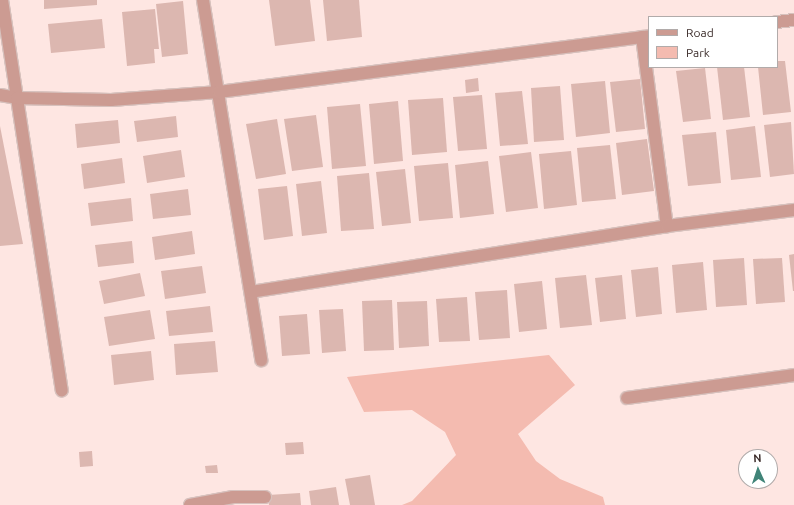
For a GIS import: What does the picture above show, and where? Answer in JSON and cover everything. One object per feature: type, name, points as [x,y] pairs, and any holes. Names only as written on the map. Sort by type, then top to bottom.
[{"type":"street","points":[[2,0],[62,390]]},
{"type":"street","points":[[203,0],[261,360]]},
{"type":"street","points":[[778,22],[794,20]]},
{"type":"street","points":[[0,100],[17,98],[111,100],[219,92],[646,36],[648,54]]},
{"type":"street","points":[[650,68],[667,226]]},
{"type":"street","points":[[0,95],[17,98]]},
{"type":"street","points":[[251,292],[667,226],[794,210]]},
{"type":"street","points":[[628,398],[794,375]]},
{"type":"street","points":[[190,505],[233,497],[265,497]]},
{"type":"green space","points":[[549,355],[575,385],[518,434],[536,461],[560,479],[603,497],[605,505],[402,505],[412,501],[456,455],[445,432],[412,410],[364,412],[347,377]]},
{"type":"building","points":[[44,0],[97,0],[97,5],[44,9]]},
{"type":"building","points":[[269,0],[310,0],[315,41],[275,46]]},
{"type":"building","points":[[323,0],[359,0],[362,37],[327,41]]},
{"type":"building","points":[[183,1],[188,54],[162,57],[156,4]]},
{"type":"building","points":[[155,9],[159,49],[154,49],[155,63],[127,66],[122,12]]},
{"type":"building","points":[[102,19],[105,48],[51,53],[48,24]]},
{"type":"building","points":[[778,61],[785,61],[791,112],[763,115],[758,68],[778,68]]},
{"type":"building","points":[[705,68],[711,119],[683,122],[676,71]]},
{"type":"building","points":[[717,68],[744,68],[750,117],[723,120]]},
{"type":"building","points":[[478,78],[479,91],[466,93],[465,80]]},
{"type":"building","points":[[640,79],[645,129],[616,132],[610,82]]},
{"type":"building","points":[[605,81],[610,133],[576,137],[571,84]]},
{"type":"building","points":[[560,86],[564,140],[534,142],[531,88]]},
{"type":"building","points":[[522,91],[528,144],[500,146],[495,93]]},
{"type":"building","points":[[482,95],[487,149],[458,151],[453,97]]},
{"type":"building","points":[[443,98],[447,152],[412,155],[408,100]]},
{"type":"building","points":[[398,101],[403,161],[374,164],[369,104]]},
{"type":"building","points":[[360,104],[366,166],[332,169],[327,107]]},
{"type":"building","points":[[316,115],[323,167],[292,171],[284,119]]},
{"type":"building","points":[[176,116],[178,137],[137,142],[134,121]]},
{"type":"building","points":[[277,119],[286,174],[256,179],[246,124]]},
{"type":"building","points":[[118,120],[120,143],[77,148],[75,124]]},
{"type":"building","points":[[791,122],[794,174],[770,177],[764,125]]},
{"type":"building","points":[[0,126],[23,244],[0,246]]},
{"type":"building","points":[[755,126],[761,177],[731,180],[726,130]]},
{"type":"building","points":[[716,132],[721,183],[688,186],[682,135]]},
{"type":"building","points":[[647,139],[654,191],[622,195],[616,143]]},
{"type":"building","points":[[610,145],[616,199],[582,202],[577,148]]},
{"type":"building","points":[[181,150],[185,177],[147,183],[143,156]]},
{"type":"building","points":[[571,151],[577,205],[544,209],[539,154]]},
{"type":"building","points":[[531,152],[538,208],[506,212],[499,156]]},
{"type":"building","points":[[122,158],[125,183],[84,189],[81,164]]},
{"type":"building","points":[[488,161],[494,214],[460,218],[455,165]]},
{"type":"building","points":[[448,163],[453,218],[419,221],[414,166]]},
{"type":"building","points":[[405,169],[411,223],[382,226],[376,172]]},
{"type":"building","points":[[369,173],[374,229],[341,231],[337,176]]},
{"type":"building","points":[[321,181],[327,233],[302,236],[296,184]]},
{"type":"building","points":[[287,186],[293,236],[264,240],[258,189]]},
{"type":"building","points":[[188,189],[191,215],[153,219],[150,194]]},
{"type":"building","points":[[131,198],[133,221],[91,226],[88,203]]},
{"type":"building","points":[[192,231],[195,254],[155,260],[152,237]]},
{"type":"building","points":[[132,241],[134,263],[98,267],[95,245]]},
{"type":"building","points":[[794,254],[794,291],[793,291],[789,255]]},
{"type":"building","points":[[744,258],[747,305],[716,307],[713,260]]},
{"type":"building","points":[[782,258],[785,302],[756,304],[753,259]]},
{"type":"building","points":[[703,262],[707,310],[676,313],[672,265]]},
{"type":"building","points":[[202,266],[206,293],[165,299],[161,271]]},
{"type":"building","points":[[658,267],[662,314],[636,317],[631,270]]},
{"type":"building","points":[[140,273],[145,296],[104,304],[99,281]]},
{"type":"building","points":[[586,275],[592,325],[560,328],[555,278]]},
{"type":"building","points":[[622,275],[626,319],[600,322],[595,278]]},
{"type":"building","points":[[542,281],[547,329],[519,332],[514,284]]},
{"type":"building","points":[[507,290],[510,338],[479,340],[475,292]]},
{"type":"building","points":[[467,297],[470,341],[439,342],[436,299]]},
{"type":"building","points":[[392,300],[394,350],[364,351],[362,301]]},
{"type":"building","points":[[427,301],[429,346],[399,348],[397,302]]},
{"type":"building","points":[[210,306],[213,332],[169,336],[166,311]]},
{"type":"building","points":[[343,309],[346,351],[322,353],[319,310]]},
{"type":"building","points":[[150,310],[155,339],[109,346],[104,317]]},
{"type":"building","points":[[307,314],[310,354],[282,356],[279,316]]},
{"type":"building","points":[[215,341],[218,372],[176,375],[174,344]]},
{"type":"building","points":[[151,351],[154,380],[114,385],[111,355]]},
{"type":"building","points":[[303,442],[304,454],[286,455],[285,443]]},
{"type":"building","points":[[92,451],[93,466],[80,467],[79,452]]},
{"type":"building","points":[[217,465],[218,473],[206,473],[205,466]]},
{"type":"building","points":[[370,475],[375,505],[350,505],[345,479]]},
{"type":"building","points":[[336,487],[339,505],[311,505],[309,491]]},
{"type":"building","points":[[300,493],[301,505],[269,505],[268,495]]}]
